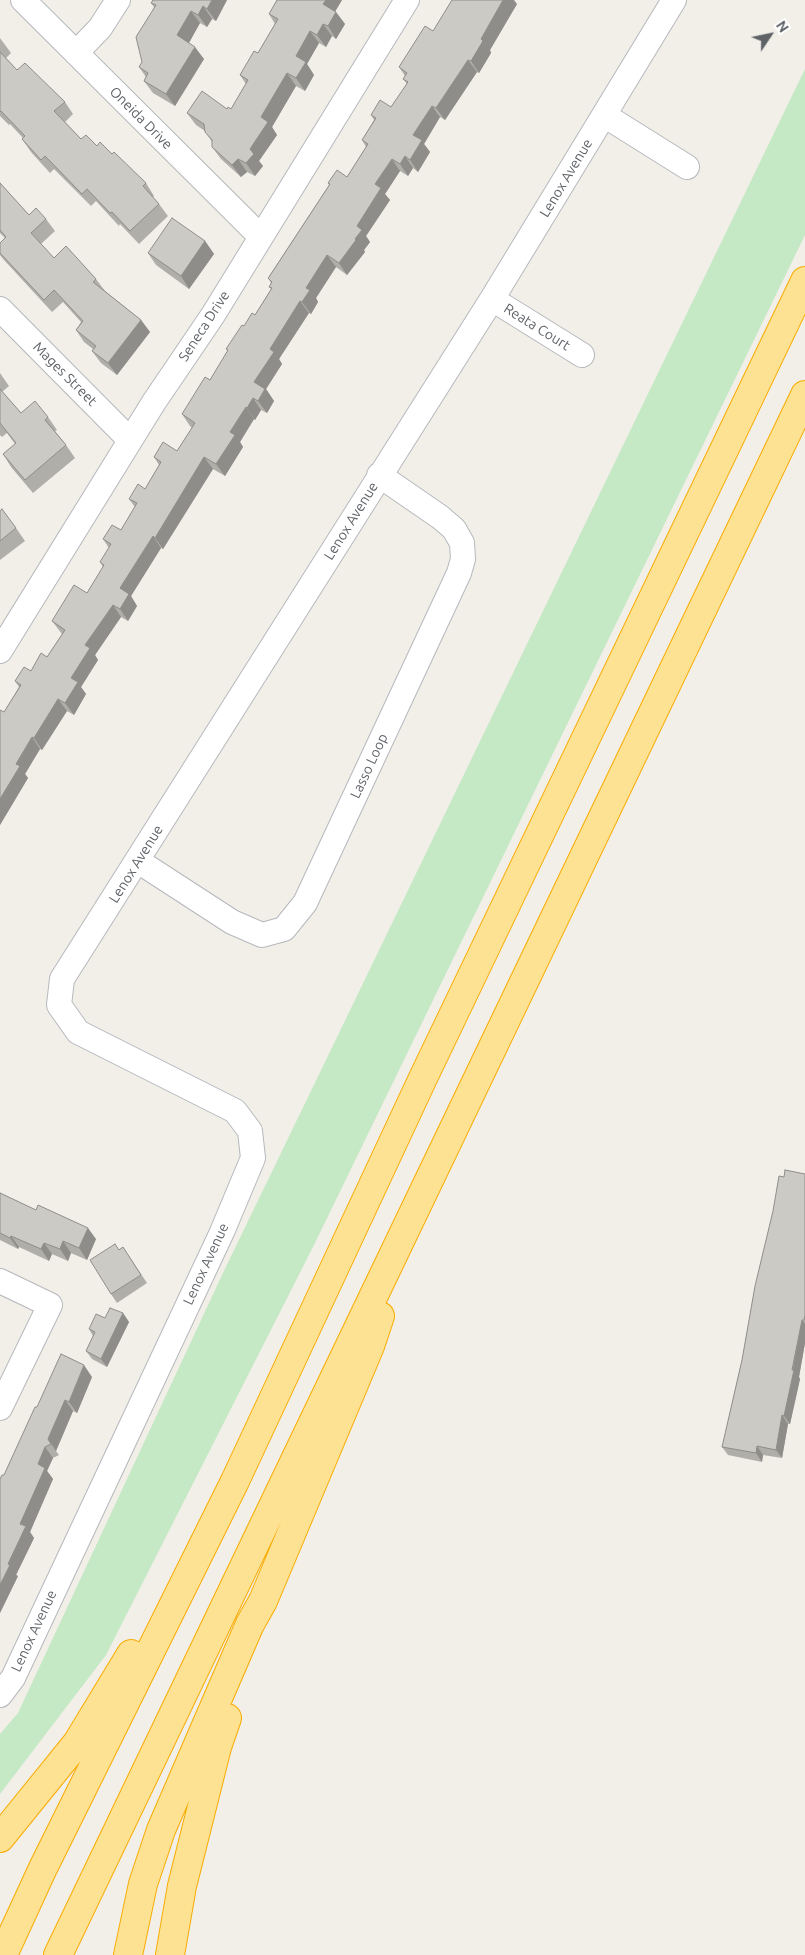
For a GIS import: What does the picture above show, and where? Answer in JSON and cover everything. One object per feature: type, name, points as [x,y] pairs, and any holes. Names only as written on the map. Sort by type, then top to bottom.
[{"type":"highway","points":[[3,1955],[47,1860],[234,1481],[418,1087],[805,281]]},
{"type":"highway","points":[[58,1955],[426,1183],[805,396]]},
{"type":"highway","points":[[128,1955],[143,1884],[160,1830],[250,1624],[263,1601],[370,1346],[426,1183]]},
{"type":"highway","points":[[0,1838],[78,1743],[234,1481]]},
{"type":"highway","points":[[170,1955],[182,1886],[216,1747],[259,1626],[263,1601]]},
{"type":"street","name":"Oneida Drive","points":[[23,0],[260,236]]},
{"type":"street","points":[[76,53],[100,28],[118,0]]},
{"type":"street","name":"Seneca Drive","points":[[4,636],[203,330],[407,0]]},
{"type":"street","name":"Lenox Avenue","points":[[0,1696],[13,1678],[222,1232],[254,1158],[250,1131],[235,1111],[78,1032],[59,1005],[62,979],[138,862],[492,299],[674,0]]},
{"type":"street","points":[[604,115],[687,167]]},
{"type":"street","name":"Reata Court","points":[[492,299],[582,355]]},
{"type":"street","name":"Mages Street","points":[[0,309],[130,440]]},
{"type":"street","name":"Lasso Loop","points":[[138,862],[232,922],[262,935],[284,929],[305,903],[459,573],[463,559],[462,544],[454,529],[380,475]]},
{"type":"street","points":[[0,1281],[50,1305],[0,1408]]},
{"type":"green space","points":[[805,69],[805,235],[313,1247],[106,1655],[0,1794],[0,1734],[18,1713],[222,1275]]},
{"type":"building","points":[[153,0],[212,0],[207,9],[203,6],[198,15],[191,11],[177,35],[195,47],[166,94],[144,81],[148,73],[139,67],[142,62],[136,37],[156,5],[151,3]]},
{"type":"building","points":[[277,0],[326,0],[323,4],[336,12],[328,26],[323,24],[317,35],[310,31],[296,56],[306,62],[296,78],[287,73],[261,117],[268,122],[250,149],[254,154],[246,163],[238,159],[232,165],[212,147],[212,140],[205,132],[204,124],[187,113],[202,91],[227,109],[228,107],[231,109],[248,80],[240,75],[254,51],[258,53],[278,19],[269,14]]},
{"type":"building","points":[[452,0],[503,0],[471,61],[468,60],[436,108],[432,106],[413,135],[422,140],[410,160],[405,156],[400,164],[392,159],[375,184],[381,188],[357,226],[362,230],[356,240],[339,263],[327,255],[306,288],[310,290],[302,302],[300,301],[270,349],[274,352],[254,382],[265,389],[258,401],[253,398],[246,407],[230,432],[235,435],[216,464],[204,457],[155,538],[153,536],[120,588],[129,594],[120,609],[113,605],[85,645],[90,648],[71,678],[78,682],[65,703],[58,699],[34,738],[32,737],[16,764],[20,766],[0,799],[0,710],[4,712],[21,685],[15,681],[24,667],[31,671],[41,653],[47,657],[65,630],[52,621],[74,585],[87,593],[104,565],[100,562],[111,544],[103,539],[112,525],[121,530],[137,503],[129,499],[138,484],[145,489],[161,462],[154,457],[163,442],[177,451],[195,423],[182,414],[205,377],[210,380],[228,350],[226,349],[242,325],[244,326],[252,313],[255,315],[272,288],[269,287],[272,282],[268,278],[330,184],[328,183],[337,170],[347,177],[368,144],[362,140],[376,118],[371,115],[380,100],[391,107],[408,82],[403,79],[407,73],[399,67],[425,26],[433,31]]},
{"type":"building","points":[[0,52],[17,70],[25,63],[65,102],[54,111],[81,139],[86,135],[97,146],[100,142],[112,154],[114,152],[146,183],[143,186],[159,204],[130,231],[87,189],[82,194],[45,156],[41,160],[22,139],[25,136],[0,112]]},
{"type":"building","points":[[0,183],[29,215],[36,208],[46,219],[31,233],[54,258],[66,246],[96,279],[93,282],[141,320],[108,363],[92,351],[96,346],[76,330],[83,321],[54,290],[44,300],[0,253],[0,243],[6,237],[0,230]]},
{"type":"building","points":[[172,218],[205,241],[181,276],[148,253]]},
{"type":"building","points":[[0,389],[21,413],[35,401],[48,417],[45,420],[66,445],[25,480],[3,454],[16,443],[0,423]]},
{"type":"building","points":[[2,509],[16,528],[0,541],[0,511]]},
{"type":"building","points":[[785,1170],[805,1174],[805,1315],[804,1320],[802,1320],[792,1370],[794,1370],[784,1416],[782,1415],[776,1450],[757,1446],[756,1453],[722,1447],[742,1360],[755,1286],[773,1211],[779,1176],[784,1177]]},
{"type":"building","points":[[0,1193],[36,1210],[38,1205],[88,1228],[79,1248],[63,1241],[60,1249],[44,1243],[41,1249],[0,1233]]},
{"type":"building","points":[[115,1244],[119,1250],[123,1247],[141,1275],[111,1294],[90,1260]]},
{"type":"building","points":[[110,1308],[123,1313],[101,1359],[86,1351],[95,1332],[89,1329],[96,1314],[105,1318]]},
{"type":"building","points":[[61,1354],[84,1365],[69,1402],[65,1400],[48,1439],[51,1444],[45,1447],[38,1464],[45,1468],[20,1524],[26,1526],[0,1585],[0,1479],[4,1475]]}]
